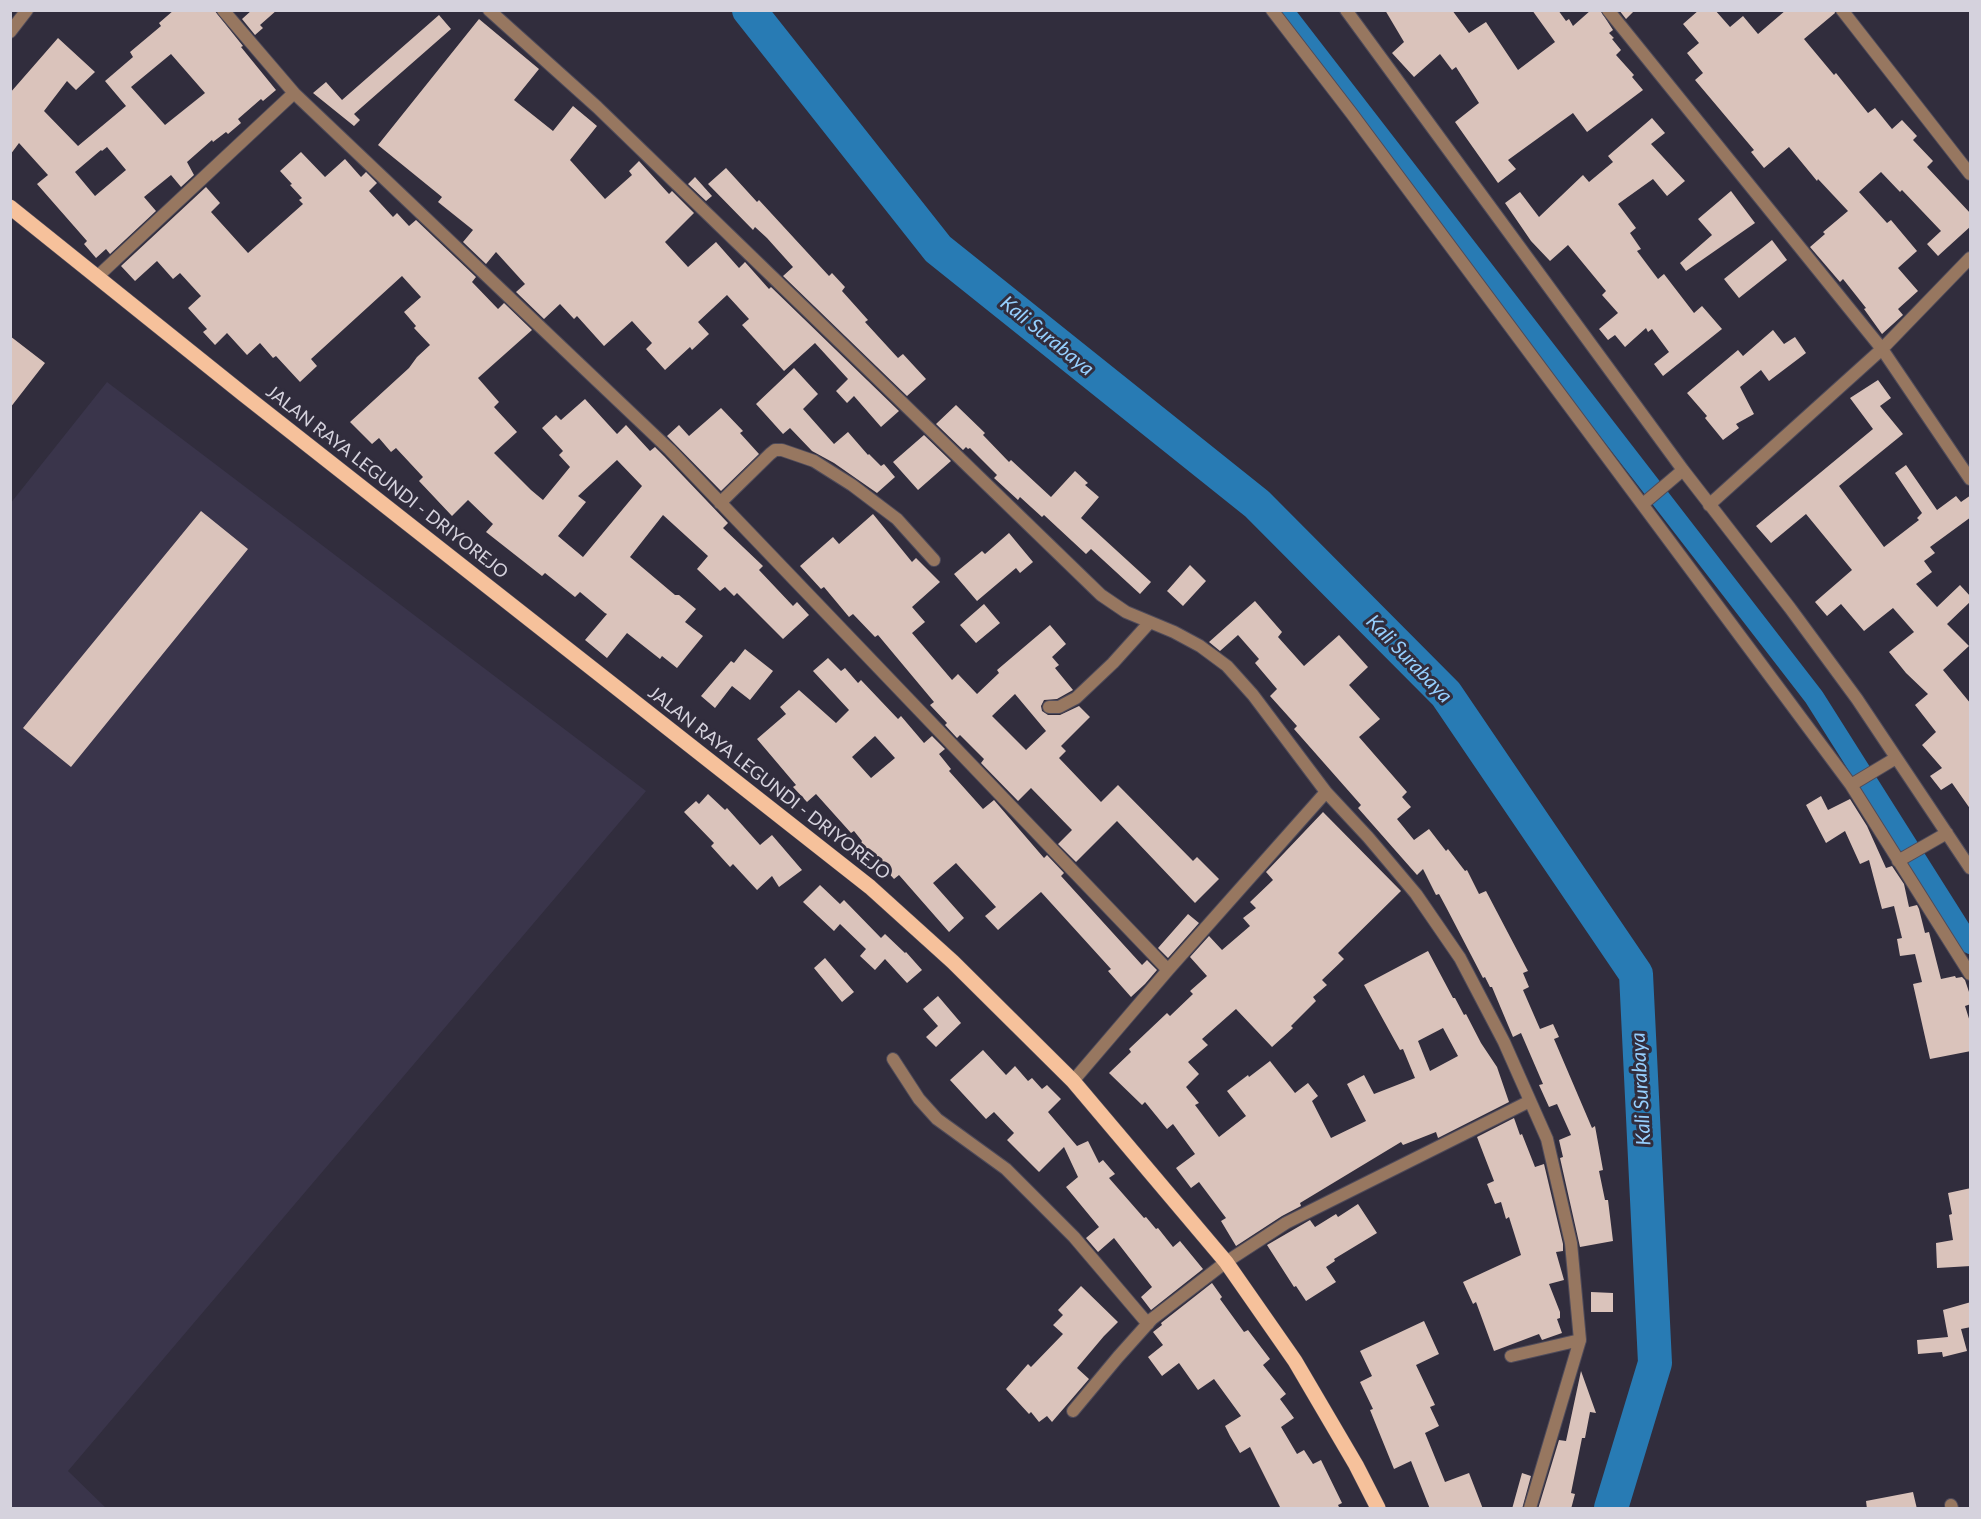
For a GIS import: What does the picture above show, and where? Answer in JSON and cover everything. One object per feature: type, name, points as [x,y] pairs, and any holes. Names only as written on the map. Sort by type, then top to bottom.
[{"type":"main road","name":"JALAN RAYA LEGUNDI - DRIYOREJO","points":[[10,207],[243,394],[870,887],[953,962],[1072,1081],[1226,1262],[1295,1361],[1356,1465],[1377,1509]]},
{"type":"street","points":[[10,32],[27,10]]},
{"type":"street","points":[[489,10],[597,107],[1101,595],[1126,612],[1174,632],[1200,646],[1227,666],[1253,695],[1326,792],[1416,894],[1460,958],[1504,1042],[1547,1139],[1571,1243],[1580,1340],[1530,1509]]},
{"type":"street","points":[[1272,10],[1646,502],[1854,783],[1971,974]]},
{"type":"street","points":[[1346,10],[1683,470],[1844,681],[1891,761],[1971,868]]},
{"type":"street","points":[[1608,10],[1882,349],[1971,479]]},
{"type":"street","points":[[1842,10],[1971,174]]},
{"type":"street","points":[[229,13],[294,93],[670,450],[1168,970]]},
{"type":"street","points":[[98,276],[294,93]]},
{"type":"street","points":[[1709,505],[1882,349],[1971,258]]},
{"type":"street","points":[[720,503],[770,454],[780,449],[814,461],[852,485],[897,519],[934,560]]},
{"type":"street","points":[[1646,502],[1683,470]]},
{"type":"street","points":[[1049,707],[1059,707],[1076,698],[1113,663],[1150,622]]},
{"type":"street","points":[[1854,783],[1891,761]]},
{"type":"street","points":[[1072,1081],[1326,792]]},
{"type":"street","points":[[1900,859],[1947,833]]},
{"type":"street","points":[[893,1059],[919,1099],[937,1119],[1006,1169],[1074,1237],[1148,1324]]},
{"type":"street","points":[[1073,1411],[1148,1324],[1226,1262],[1286,1223],[1530,1101]]},
{"type":"street","points":[[1511,1356],[1580,1340]]},
{"type":"shaded area","points":[[107,382],[646,791],[68,1471],[106,1508],[11,1508],[10,504]]},
{"type":"building","points":[[174,10],[214,10],[276,90],[263,101],[261,99],[238,119],[241,123],[228,134],[226,132],[213,142],[212,140],[187,162],[194,175],[181,187],[171,175],[144,197],[156,211],[110,254],[106,249],[96,258],[84,244],[87,241],[37,184],[48,175],[19,143],[10,155],[10,93],[58,38],[95,72],[76,90],[67,81],[44,111],[78,146],[126,106],[105,81],[133,57],[130,52],[161,26],[159,23]],"holes":[[[171,54],[205,93],[165,125],[131,87]],[[107,147],[126,170],[95,196],[75,172]]]},
{"type":"building","points":[[252,10],[277,10],[260,25],[263,28],[255,35],[242,19]]},
{"type":"building","points":[[1385,10],[1452,10],[1469,33],[1486,22],[1518,70],[1555,42],[1532,10],[1558,10],[1566,21],[1569,19],[1573,26],[1591,10],[1600,10],[1613,30],[1609,33],[1614,38],[1612,39],[1621,50],[1616,55],[1634,75],[1632,77],[1643,90],[1587,132],[1573,113],[1508,160],[1516,169],[1498,183],[1455,122],[1479,103],[1456,67],[1452,70],[1440,54],[1414,77],[1392,53],[1404,42]]},
{"type":"building","points":[[1619,10],[1635,10],[1626,19]]},
{"type":"building","points":[[1699,10],[1715,10],[1730,27],[1743,16],[1758,34],[1786,10],[1834,10],[1835,13],[1804,39],[1834,75],[1836,73],[1868,113],[1875,108],[1892,129],[1902,120],[1917,136],[1913,140],[1933,161],[1927,167],[1971,214],[1971,226],[1938,256],[1927,244],[1941,231],[1902,190],[1900,192],[1881,172],[1859,192],[1887,223],[1891,220],[1917,251],[1898,268],[1918,291],[1898,309],[1903,315],[1882,334],[1864,309],[1866,308],[1843,279],[1840,282],[1810,247],[1825,234],[1823,232],[1848,211],[1818,179],[1817,181],[1789,147],[1764,168],[1751,152],[1754,150],[1695,80],[1703,73],[1687,53],[1699,43],[1683,24]]},
{"type":"building","points":[[439,15],[451,29],[354,114],[360,120],[354,126],[313,93],[326,82],[342,100]]},
{"type":"building","points":[[479,19],[539,69],[514,100],[553,131],[573,106],[597,126],[570,160],[605,199],[632,175],[629,171],[639,161],[669,194],[672,191],[694,213],[665,242],[688,267],[716,242],[739,268],[745,262],[769,289],[771,287],[899,411],[881,427],[854,396],[847,403],[836,391],[848,379],[815,343],[784,371],[742,325],[749,319],[727,295],[698,322],[709,334],[692,350],[690,347],[665,370],[646,349],[652,343],[632,321],[604,346],[577,316],[574,319],[560,304],[544,319],[516,292],[525,284],[496,252],[486,264],[463,242],[473,230],[438,202],[442,197],[378,145]]},
{"type":"building","points":[[1652,118],[1665,133],[1651,144],[1685,181],[1667,196],[1653,179],[1618,204],[1636,228],[1630,233],[1641,249],[1637,251],[1658,279],[1664,274],[1694,313],[1702,306],[1722,329],[1663,376],[1654,364],[1669,352],[1652,329],[1648,332],[1646,328],[1625,347],[1615,335],[1608,340],[1599,329],[1618,313],[1602,295],[1606,291],[1568,245],[1550,261],[1531,241],[1505,203],[1520,192],[1539,217],[1583,175],[1589,182],[1613,162],[1608,156]]},
{"type":"building","points":[[301,152],[325,177],[345,159],[361,177],[366,172],[377,183],[369,191],[393,217],[397,213],[409,226],[416,220],[476,277],[472,282],[498,309],[504,303],[532,330],[478,378],[499,402],[494,407],[517,432],[494,453],[531,490],[543,500],[570,467],[559,455],[563,451],[542,428],[556,415],[561,420],[585,399],[617,434],[626,425],[650,451],[655,447],[728,523],[723,528],[763,566],[759,570],[793,606],[797,602],[809,615],[783,639],[737,593],[734,596],[725,587],[720,591],[697,569],[708,556],[663,515],[630,557],[675,595],[679,595],[696,609],[685,622],[703,636],[677,668],[662,656],[660,659],[627,633],[607,658],[585,640],[607,614],[580,592],[575,597],[545,573],[542,576],[486,532],[493,524],[468,500],[452,516],[419,481],[423,477],[396,448],[391,452],[379,438],[372,444],[350,422],[409,368],[430,345],[414,328],[416,326],[404,312],[421,297],[402,276],[311,359],[317,366],[300,382],[276,356],[273,358],[260,343],[247,355],[227,333],[215,345],[203,332],[207,329],[188,308],[201,296],[180,273],[173,279],[157,261],[135,281],[121,266],[206,187],[220,203],[211,212],[248,253],[303,204],[299,200],[302,198],[280,171]],"holes":[[[617,460],[642,486],[583,557],[558,536],[586,502],[578,496]]]},
{"type":"building","points":[[726,168],[829,276],[832,273],[845,287],[842,291],[868,320],[865,322],[898,358],[903,354],[926,379],[907,396],[783,276],[793,267],[767,238],[755,227],[753,230],[708,184]]},
{"type":"building","points":[[695,177],[712,196],[706,201],[688,184]]},
{"type":"building","points":[[1731,191],[1755,223],[1686,271],[1680,263],[1712,235],[1698,219]]},
{"type":"building","points":[[1772,240],[1787,260],[1739,298],[1724,279]]},
{"type":"building","points":[[1773,330],[1784,344],[1795,337],[1806,353],[1769,381],[1761,370],[1740,387],[1754,414],[1736,424],[1739,428],[1723,440],[1705,418],[1707,416],[1687,393],[1738,350],[1743,356]]},
{"type":"building","points":[[10,336],[45,363],[10,408]]},
{"type":"building","points":[[794,368],[818,394],[803,409],[834,444],[848,432],[868,455],[881,466],[884,464],[895,477],[877,493],[834,463],[812,451],[790,428],[783,434],[756,404]]},
{"type":"building","points":[[1878,380],[1891,398],[1880,406],[1903,434],[1839,486],[1884,547],[1919,520],[1917,518],[1922,513],[1895,473],[1906,465],[1937,510],[1956,496],[1961,502],[1971,495],[1971,517],[1930,547],[1935,553],[1924,561],[1932,572],[1916,584],[1937,607],[1960,585],[1971,597],[1971,601],[1947,624],[1969,646],[1943,670],[1971,704],[1971,810],[1952,783],[1941,790],[1930,776],[1942,768],[1922,745],[1936,732],[1915,705],[1928,694],[1906,673],[1889,652],[1914,632],[1893,608],[1864,631],[1841,604],[1827,616],[1815,602],[1852,570],[1806,514],[1771,543],[1756,526],[1873,429],[1850,398]]},
{"type":"building","points":[[956,405],[985,433],[983,435],[1009,462],[1011,460],[1051,497],[1075,471],[1088,483],[1085,485],[1099,497],[1081,518],[1151,582],[1140,594],[1091,549],[1086,554],[1044,515],[1042,517],[1020,497],[1018,500],[994,478],[997,475],[970,448],[966,447],[963,450],[936,424]]},
{"type":"building","points":[[721,408],[743,431],[740,433],[759,454],[721,491],[667,436],[679,425],[689,436]]},
{"type":"building","points":[[924,435],[951,461],[918,490],[893,462]]},
{"type":"building","points":[[201,511],[248,549],[71,767],[23,728]]},
{"type":"building","points":[[873,514],[912,562],[916,558],[940,582],[912,607],[925,622],[912,633],[952,680],[958,674],[977,694],[999,673],[997,670],[1050,625],[1066,644],[1052,657],[1059,665],[1055,668],[1073,690],[1057,699],[1044,700],[1041,706],[1042,711],[1048,715],[1060,715],[1079,706],[1090,717],[1061,746],[1066,751],[1059,758],[1101,802],[1118,785],[1193,861],[1197,857],[1219,879],[1195,903],[1117,821],[1076,862],[1058,844],[1072,830],[1031,788],[1018,801],[981,763],[984,759],[960,735],[957,738],[945,725],[947,723],[930,705],[934,702],[878,635],[875,637],[853,614],[849,617],[824,587],[821,589],[800,566],[833,537],[839,544]],"holes":[[[1015,694],[1046,731],[1026,750],[992,716]]]},
{"type":"building","points":[[1009,533],[1033,562],[1020,573],[1016,568],[977,601],[954,574],[982,551],[985,554]]},
{"type":"building","points":[[1190,565],[1206,581],[1183,606],[1167,591]]},
{"type":"building","points":[[1255,601],[1282,632],[1278,637],[1304,666],[1339,635],[1368,667],[1349,685],[1380,719],[1359,737],[1407,792],[1402,797],[1411,807],[1397,819],[1414,840],[1429,829],[1446,851],[1448,849],[1465,871],[1467,870],[1479,894],[1486,891],[1528,971],[1523,973],[1529,987],[1523,990],[1540,1029],[1553,1024],[1559,1037],[1554,1039],[1592,1128],[1595,1126],[1603,1170],[1599,1171],[1605,1200],[1608,1200],[1613,1241],[1580,1247],[1560,1158],[1563,1157],[1559,1140],[1571,1135],[1557,1104],[1549,1107],[1539,1085],[1543,1084],[1521,1033],[1513,1037],[1492,987],[1485,977],[1483,978],[1439,894],[1436,895],[1423,869],[1417,875],[1358,808],[1361,805],[1294,729],[1297,726],[1270,696],[1277,689],[1255,663],[1259,659],[1238,635],[1220,651],[1209,642]]},
{"type":"building","points":[[984,604],[1000,623],[976,643],[960,625]]},
{"type":"building","points":[[745,649],[773,671],[750,700],[732,686],[715,708],[701,696],[731,661],[734,663]]},
{"type":"building","points":[[828,658],[841,671],[845,668],[858,683],[861,680],[898,719],[901,716],[924,743],[932,736],[945,749],[939,754],[951,769],[949,771],[983,809],[994,800],[1044,858],[1047,855],[1064,873],[1061,876],[1142,965],[1147,960],[1157,970],[1145,984],[1131,997],[1108,971],[1111,969],[1041,892],[998,930],[985,916],[996,907],[956,863],[933,883],[964,918],[949,932],[899,875],[894,879],[861,843],[862,841],[854,831],[851,833],[816,794],[807,802],[793,787],[796,785],[757,739],[786,714],[780,707],[799,690],[836,723],[849,710],[813,671]],"holes":[[[875,736],[895,758],[871,778],[852,757]]]},
{"type":"building","points":[[708,794],[725,810],[727,808],[760,845],[772,835],[802,870],[779,887],[772,876],[757,890],[733,864],[730,867],[711,846],[714,843],[684,812],[696,801],[699,804]]},
{"type":"building","points":[[1821,796],[1828,810],[1850,799],[1867,826],[1886,868],[1892,866],[1904,884],[1909,907],[1917,905],[1925,933],[1929,932],[1941,979],[1955,976],[1965,980],[1971,998],[1971,1004],[1965,1006],[1971,1025],[1971,1051],[1930,1059],[1913,984],[1922,982],[1915,954],[1900,956],[1897,939],[1902,938],[1894,906],[1882,909],[1869,860],[1860,864],[1845,831],[1826,843],[1806,805]]},
{"type":"building","points":[[1323,812],[1401,891],[1338,953],[1344,959],[1322,980],[1327,985],[1313,997],[1316,1001],[1291,1026],[1293,1028],[1272,1047],[1236,1009],[1202,1039],[1208,1045],[1188,1062],[1199,1074],[1186,1087],[1199,1103],[1195,1105],[1219,1137],[1246,1116],[1227,1091],[1270,1061],[1295,1093],[1308,1083],[1318,1096],[1312,1101],[1331,1138],[1366,1121],[1347,1084],[1364,1075],[1374,1094],[1415,1078],[1403,1049],[1400,1050],[1364,985],[1428,951],[1453,998],[1464,1015],[1466,1014],[1497,1067],[1509,1102],[1438,1138],[1436,1132],[1403,1145],[1401,1142],[1300,1203],[1301,1206],[1236,1246],[1221,1221],[1226,1218],[1199,1182],[1191,1188],[1176,1168],[1195,1154],[1173,1124],[1167,1129],[1145,1102],[1142,1105],[1109,1073],[1131,1052],[1129,1049],[1167,1013],[1170,1016],[1193,994],[1190,991],[1207,976],[1190,957],[1209,936],[1222,950],[1250,926],[1243,918],[1256,908],[1250,902],[1273,880],[1266,872]],"holes":[[[1443,1028],[1458,1056],[1430,1071],[1418,1041]]]},
{"type":"building","points":[[820,885],[840,904],[844,900],[881,938],[885,934],[922,970],[907,983],[885,959],[875,970],[860,956],[866,949],[840,924],[834,931],[803,902]]},
{"type":"building","points":[[1188,914],[1199,923],[1168,958],[1158,948]]},
{"type":"building","points":[[825,958],[854,992],[842,1002],[814,968]]},
{"type":"building","points":[[938,996],[961,1023],[936,1047],[926,1037],[938,1026],[923,1009]]},
{"type":"building","points":[[983,1050],[1006,1075],[1015,1066],[1028,1081],[1032,1078],[1042,1089],[1047,1085],[1061,1099],[1048,1112],[1077,1146],[1088,1141],[1099,1163],[1103,1160],[1115,1174],[1109,1178],[1144,1218],[1146,1217],[1156,1229],[1158,1228],[1173,1247],[1180,1241],[1203,1269],[1151,1310],[1141,1297],[1152,1287],[1114,1238],[1098,1252],[1086,1238],[1099,1227],[1066,1187],[1078,1177],[1064,1147],[1039,1172],[1007,1140],[1014,1133],[994,1112],[986,1119],[950,1080]]},
{"type":"building","points":[[1514,1118],[1535,1167],[1544,1164],[1563,1244],[1563,1251],[1556,1252],[1564,1280],[1549,1284],[1560,1312],[1560,1318],[1557,1319],[1562,1333],[1542,1340],[1539,1334],[1494,1351],[1476,1302],[1473,1304],[1463,1282],[1521,1255],[1509,1217],[1506,1219],[1501,1202],[1495,1204],[1487,1184],[1494,1181],[1477,1137]]},
{"type":"building","points":[[1971,1188],[1971,1266],[1937,1268],[1936,1243],[1953,1240],[1948,1193]]},
{"type":"building","points":[[1358,1204],[1377,1233],[1334,1259],[1335,1261],[1326,1267],[1336,1282],[1306,1301],[1296,1286],[1294,1287],[1267,1245],[1310,1220],[1315,1227],[1336,1214],[1338,1217]]},
{"type":"building","points":[[1212,1283],[1222,1297],[1220,1299],[1244,1332],[1248,1330],[1270,1359],[1263,1365],[1286,1394],[1280,1399],[1294,1418],[1281,1427],[1297,1454],[1304,1450],[1313,1464],[1321,1460],[1342,1503],[1338,1505],[1340,1509],[1281,1509],[1250,1447],[1240,1453],[1230,1436],[1225,1426],[1241,1416],[1214,1379],[1198,1390],[1179,1363],[1162,1376],[1148,1357],[1163,1345],[1153,1332],[1162,1325],[1161,1323]]},
{"type":"building","points":[[1081,1286],[1118,1322],[1077,1368],[1089,1379],[1052,1422],[1047,1416],[1039,1422],[1006,1389],[1028,1364],[1031,1367],[1063,1334],[1053,1325],[1063,1315],[1058,1310]]},
{"type":"building","points":[[1591,1292],[1613,1293],[1613,1312],[1591,1312]]},
{"type":"building","points":[[1971,1302],[1971,1327],[1961,1329],[1967,1351],[1943,1357],[1942,1352],[1918,1354],[1917,1340],[1948,1337],[1943,1310]]},
{"type":"building","points":[[1424,1321],[1439,1354],[1416,1365],[1435,1405],[1430,1407],[1439,1426],[1425,1433],[1445,1482],[1469,1473],[1483,1509],[1430,1509],[1411,1461],[1394,1469],[1370,1410],[1373,1409],[1360,1382],[1372,1376],[1360,1351]]},
{"type":"building","points":[[1581,1371],[1596,1413],[1590,1412],[1585,1438],[1582,1438],[1571,1493],[1575,1494],[1571,1509],[1538,1509],[1559,1440],[1566,1441]]},
{"type":"building","points":[[1522,1473],[1531,1476],[1522,1509],[1512,1509]]},
{"type":"building","points":[[1913,1492],[1917,1509],[1867,1509],[1866,1501]]},
{"type":"waterway","name":"Kali Surabaya","points":[[749,10],[938,249],[1257,504],[1446,694],[1636,974],[1655,1363],[1611,1508]]},
{"type":"waterway","points":[[1283,10],[1814,697],[1970,944]]}]
